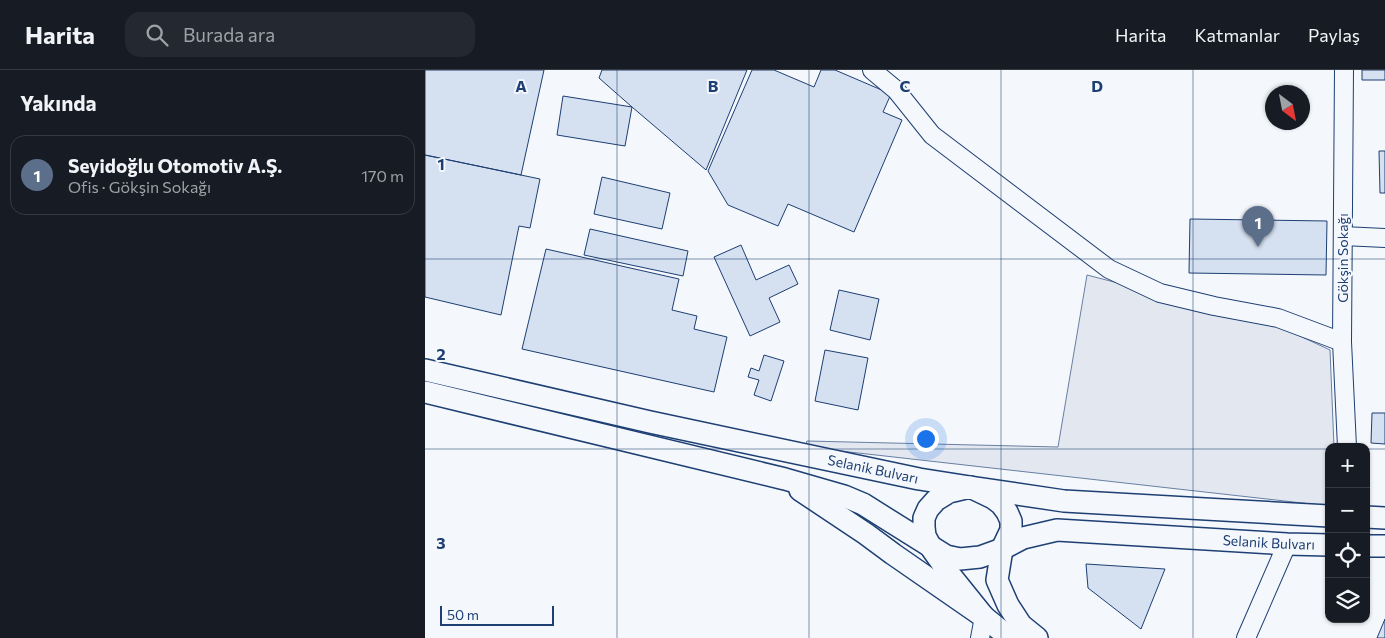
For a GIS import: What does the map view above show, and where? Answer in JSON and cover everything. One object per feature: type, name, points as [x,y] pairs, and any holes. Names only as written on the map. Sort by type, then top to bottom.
[{"type":"main road","name":"Selanik Bulvarı","points":[[425,370],[698,432],[919,479],[1064,501],[1325,516]]},
{"type":"main road","points":[[425,392],[844,496],[863,504],[946,556],[959,559],[980,557],[1002,549]]},
{"type":"main road","points":[[696,458],[698,432]]},
{"type":"main road","points":[[785,480],[984,616],[1010,638]]},
{"type":"main road","points":[[984,616],[951,576],[932,548],[925,536],[924,527],[924,518],[928,509],[936,500],[949,492],[970,487],[1001,504],[1011,521],[1011,530],[1002,549],[997,580],[1008,605],[1021,625],[1037,638]]},
{"type":"main road","points":[[1370,518],[1385,518]]},
{"type":"main road","name":"Selanik Bulvarı","points":[[1002,549],[1023,538],[1057,530],[1325,545]]},
{"type":"main road","points":[[1370,546],[1385,546]]},
{"type":"street","points":[[872,70],[896,90],[932,135],[1109,269],[1160,293],[1213,306],[1278,318],[1342,342]]},
{"type":"street","name":"Gökşin Sokağı","points":[[1344,70],[1342,342],[1347,443]]},
{"type":"street","points":[[1343,236],[1385,238]]},
{"type":"street","points":[[1246,638],[1287,544]]},
{"type":"street","points":[[980,638],[984,616]]},
{"type":"shaded area","points":[[1087,275],[1272,323],[1330,350],[1334,443],[1325,443],[1325,506],[805,447],[807,441],[1058,447]]},
{"type":"building","points":[[425,70],[544,70],[521,175],[425,155]]},
{"type":"building","points":[[602,70],[747,70],[706,170],[599,78]]},
{"type":"building","points":[[752,70],[774,70],[814,87],[821,70],[835,70],[891,94],[883,112],[902,120],[854,232],[788,204],[778,226],[728,205],[708,171]]},
{"type":"building","points":[[1362,70],[1385,70],[1385,80],[1362,80]]},
{"type":"building","points":[[563,96],[632,107],[625,146],[557,135]]},
{"type":"building","points":[[1379,151],[1385,151],[1385,193],[1380,193]]},
{"type":"building","points":[[425,155],[540,179],[530,228],[519,226],[501,315],[425,297]]},
{"type":"building","points":[[602,177],[670,193],[662,229],[594,214]]},
{"type":"building","points":[[1190,219],[1327,221],[1326,275],[1189,273]]},
{"type":"building","points":[[590,229],[688,251],[683,276],[584,255]]},
{"type":"building","points":[[741,245],[756,280],[789,265],[798,284],[769,298],[780,322],[750,336],[714,257]]},
{"type":"building","points":[[546,249],[679,279],[672,310],[697,316],[694,329],[727,337],[714,392],[522,349]]},
{"type":"building","points":[[839,290],[879,299],[870,340],[830,330]]},
{"type":"building","points":[[825,350],[868,358],[858,410],[815,401]]},
{"type":"building","points":[[764,355],[784,361],[771,401],[754,395],[759,380],[748,377],[751,368],[759,371]]},
{"type":"building","points":[[1372,413],[1385,413],[1385,444],[1371,443]]},
{"type":"building","points":[[1086,564],[1165,569],[1141,629],[1088,588]]},
{"type":"building","points":[[1385,619],[1385,638],[1377,638]]},
{"type":"place","name":"Seyidoğlu Otomotiv A.Ş.","points":[[1258,247]]}]
